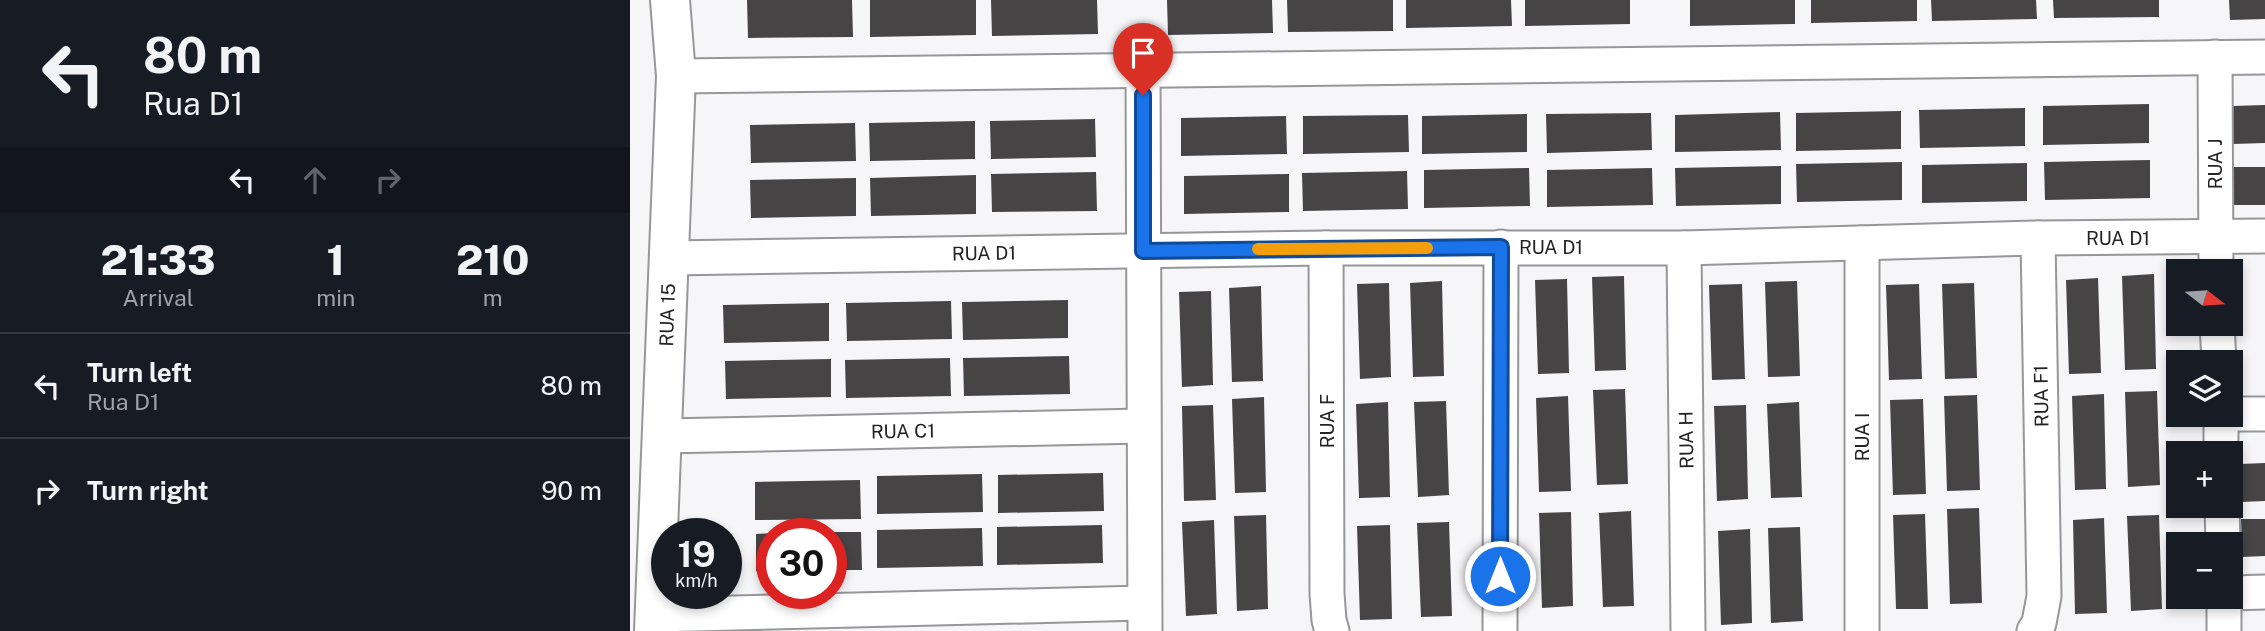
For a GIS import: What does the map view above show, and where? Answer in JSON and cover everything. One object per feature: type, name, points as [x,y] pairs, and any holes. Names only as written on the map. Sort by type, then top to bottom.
[{"type":"main road","name":"RUA 15","points":[[654,623],[676,76],[670,0]]},
{"type":"street","name":"RUA J","points":[[2215,57],[2215,259]]},
{"type":"street","points":[[676,76],[2265,57]]},
{"type":"street","points":[[654,623],[1144,617],[1143,69]]},
{"type":"street","name":"RUA D1","points":[[670,258],[1326,248],[1684,248],[2038,238],[2265,236]]},
{"type":"street","name":"RUA F1","points":[[2034,631],[2039,623],[2045,596],[2038,238]]},
{"type":"street","name":"RUA I","points":[[1862,243],[1862,631]]},
{"type":"street","points":[[1500,631],[1501,247]]},
{"type":"street","name":"RUA F","points":[[1326,248],[1327,594],[1332,631]]},
{"type":"street","name":"RUA H","points":[[1684,248],[1688,631]]},
{"type":"street","points":[[2243,414],[2265,414]]},
{"type":"street","name":"RUA C1","points":[[662,436],[1143,426]]},
{"type":"street","points":[[2243,593],[2265,592]]},
{"type":"street","points":[[2224,609],[2224,631]]},
{"type":"building","points":[[747,0],[852,0],[853,37],[748,38]]},
{"type":"building","points":[[870,0],[976,0],[976,35],[870,37]]},
{"type":"building","points":[[991,0],[1097,0],[1098,34],[992,36]]},
{"type":"building","points":[[1167,0],[1272,0],[1273,33],[1168,35]]},
{"type":"building","points":[[1287,0],[1393,0],[1393,31],[1288,32]]},
{"type":"building","points":[[1406,0],[1511,0],[1512,26],[1406,28]]},
{"type":"building","points":[[1525,0],[1630,0],[1630,24],[1525,26]]},
{"type":"building","points":[[1690,0],[1795,0],[1795,24],[1690,26]]},
{"type":"building","points":[[1811,0],[1917,0],[1917,21],[1811,23]]},
{"type":"building","points":[[1931,0],[2036,0],[2037,19],[1932,21]]},
{"type":"building","points":[[2053,0],[2159,0],[2159,17],[2054,18]]},
{"type":"building","points":[[2229,0],[2265,0],[2265,19],[2230,20]]},
{"type":"building","points":[[2149,104],[2149,143],[2043,145],[2043,106]]},
{"type":"building","points":[[2265,105],[2265,143],[2233,144],[2232,106]]},
{"type":"building","points":[[2025,108],[2025,146],[1920,148],[1919,110]]},
{"type":"building","points":[[1901,111],[1901,149],[1796,151],[1796,113]]},
{"type":"building","points":[[1780,112],[1781,150],[1675,152],[1675,115]]},
{"type":"building","points":[[1651,113],[1652,150],[1547,153],[1546,114]]},
{"type":"building","points":[[1527,114],[1527,152],[1422,154],[1422,116]]},
{"type":"building","points":[[1408,115],[1409,152],[1303,154],[1303,116]]},
{"type":"building","points":[[1286,116],[1287,154],[1181,156],[1181,118]]},
{"type":"building","points":[[1095,119],[1096,157],[991,159],[990,121]]},
{"type":"building","points":[[975,121],[975,159],[870,161],[869,123]]},
{"type":"building","points":[[855,123],[856,161],[751,163],[750,125]]},
{"type":"building","points":[[2150,160],[2150,198],[2045,200],[2044,162]]},
{"type":"building","points":[[1902,162],[1902,200],[1797,202],[1796,164]]},
{"type":"building","points":[[2027,163],[2027,201],[1922,203],[1922,165]]},
{"type":"building","points":[[1781,166],[1781,204],[1676,206],[1675,168]]},
{"type":"building","points":[[2231,167],[2265,167],[2265,205],[2231,205]]},
{"type":"building","points":[[1529,168],[1530,206],[1424,208],[1424,170]]},
{"type":"building","points":[[1652,168],[1653,205],[1547,207],[1547,170]]},
{"type":"building","points":[[1407,171],[1408,209],[1303,211],[1302,173]]},
{"type":"building","points":[[1096,172],[1097,211],[992,212],[991,174]]},
{"type":"building","points":[[1289,174],[1289,212],[1184,214],[1184,176]]},
{"type":"building","points":[[976,175],[976,214],[871,216],[870,178]]},
{"type":"building","points":[[856,178],[856,216],[751,218],[750,180]]},
{"type":"building","points":[[2154,274],[2156,369],[2125,370],[2122,276]]},
{"type":"building","points":[[1624,276],[1626,370],[1595,371],[1592,277]]},
{"type":"building","points":[[2098,278],[2101,373],[2069,374],[2066,280]]},
{"type":"building","points":[[1567,279],[1569,373],[1538,374],[1535,280]]},
{"type":"building","points":[[1442,281],[1444,376],[1413,377],[1410,283]]},
{"type":"building","points":[[1797,281],[1800,376],[1768,377],[1765,282]]},
{"type":"building","points":[[1389,283],[1391,377],[1360,379],[1357,284]]},
{"type":"building","points":[[1974,283],[1977,378],[1945,379],[1942,284]]},
{"type":"building","points":[[1742,284],[1745,379],[1712,380],[1709,285]]},
{"type":"building","points":[[1919,284],[1922,379],[1889,380],[1886,285]]},
{"type":"building","points":[[1261,286],[1263,381],[1232,382],[1229,288]]},
{"type":"building","points":[[1211,291],[1213,385],[1182,387],[1179,292]]},
{"type":"building","points":[[1068,300],[1068,338],[963,340],[962,302]]},
{"type":"building","points":[[951,301],[952,339],[847,341],[846,303]]},
{"type":"building","points":[[829,303],[829,341],[724,343],[723,305]]},
{"type":"building","points":[[1069,356],[1070,394],[964,396],[963,358]]},
{"type":"building","points":[[950,358],[951,396],[846,398],[845,360]]},
{"type":"building","points":[[831,359],[831,397],[726,399],[725,361]]},
{"type":"building","points":[[1625,389],[1628,484],[1597,485],[1593,390]]},
{"type":"building","points":[[2157,391],[2160,485],[2128,487],[2125,392]]},
{"type":"building","points":[[2104,394],[2106,489],[2075,490],[2072,396]]},
{"type":"building","points":[[1977,395],[1980,490],[1947,491],[1944,396]]},
{"type":"building","points":[[1568,396],[1571,491],[1539,492],[1536,398]]},
{"type":"building","points":[[1264,397],[1266,492],[1235,493],[1232,399]]},
{"type":"building","points":[[1923,399],[1926,494],[1893,495],[1890,400]]},
{"type":"building","points":[[1446,401],[1449,495],[1418,497],[1414,402]]},
{"type":"building","points":[[1388,402],[1390,497],[1359,498],[1356,404]]},
{"type":"building","points":[[1799,402],[1802,497],[1771,498],[1767,404]]},
{"type":"building","points":[[1213,405],[1216,500],[1184,501],[1182,406]]},
{"type":"building","points":[[1746,405],[1748,499],[1717,501],[1714,406]]},
{"type":"building","points":[[2265,463],[2265,501],[2243,502],[2243,464]]},
{"type":"building","points":[[1103,473],[1104,511],[998,513],[998,475]]},
{"type":"building","points":[[982,474],[983,512],[877,514],[877,476]]},
{"type":"building","points":[[860,480],[861,519],[755,520],[755,482]]},
{"type":"building","points":[[1979,508],[1982,603],[1950,604],[1947,509]]},
{"type":"building","points":[[1631,511],[1634,606],[1603,607],[1599,513]]},
{"type":"building","points":[[1571,512],[1573,606],[1542,608],[1539,513]]},
{"type":"building","points":[[1925,514],[1928,609],[1896,609],[1893,515]]},
{"type":"building","points":[[1266,515],[1268,609],[1237,611],[1234,516]]},
{"type":"building","points":[[2159,515],[2162,609],[2131,611],[2127,516]]},
{"type":"building","points":[[2104,518],[2107,613],[2075,614],[2073,520]]},
{"type":"building","points":[[2241,519],[2265,519],[2265,556],[2243,557]]},
{"type":"building","points":[[1214,520],[1217,614],[1186,616],[1182,522]]},
{"type":"building","points":[[1449,522],[1452,616],[1421,617],[1417,523]]},
{"type":"building","points":[[1102,525],[1103,563],[997,565],[997,527]]},
{"type":"building","points":[[1390,525],[1392,619],[1360,620],[1357,526]]},
{"type":"building","points":[[1800,527],[1803,621],[1771,623],[1768,528]]},
{"type":"building","points":[[982,528],[983,566],[877,568],[877,530]]},
{"type":"building","points":[[1750,529],[1752,623],[1721,625],[1718,531]]},
{"type":"building","points":[[847,532],[861,532],[862,570],[847,570]]},
{"type":"slow traffic","points":[[1258,249],[1427,248]]},
{"type":"route","points":[[1143,95],[1143,251],[1501,247],[1500,576]]}]
